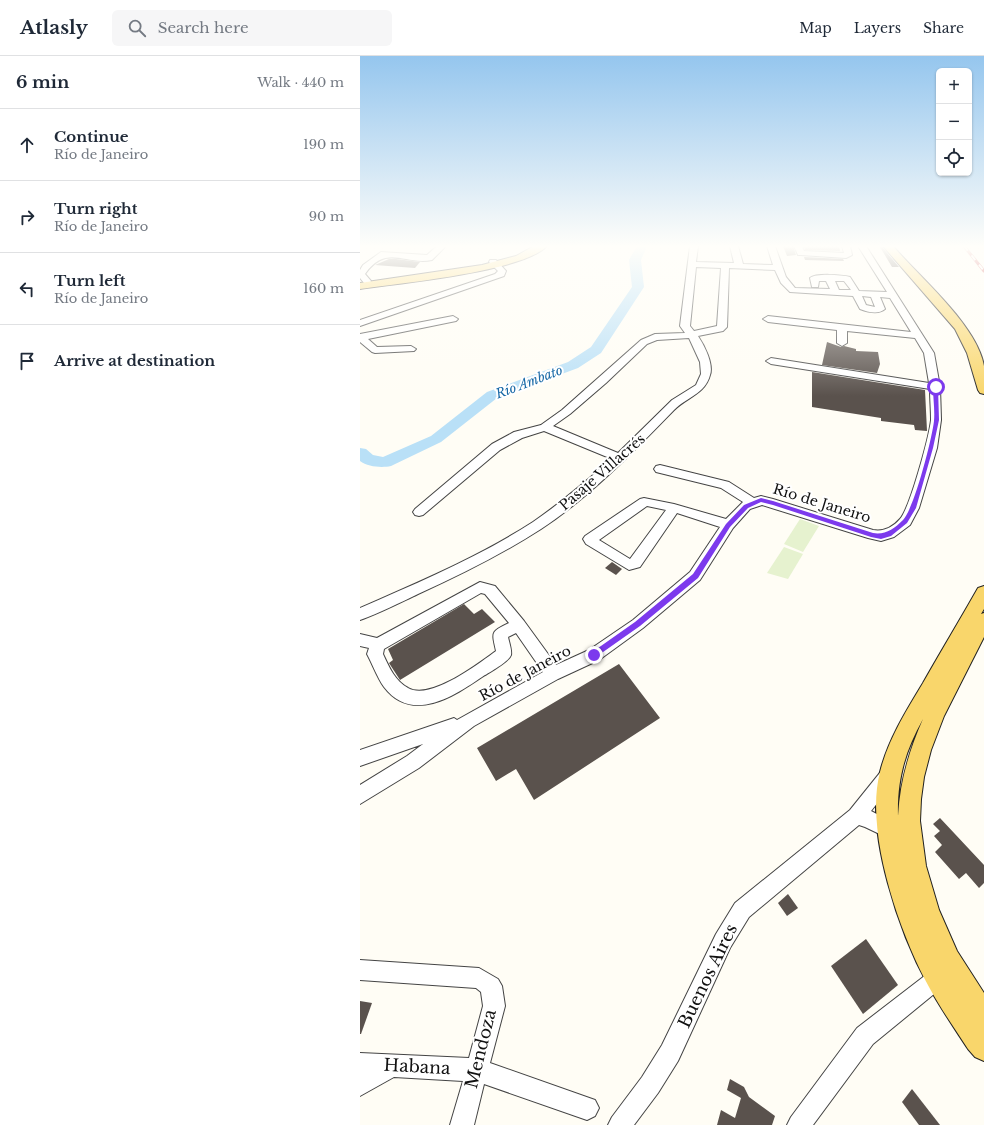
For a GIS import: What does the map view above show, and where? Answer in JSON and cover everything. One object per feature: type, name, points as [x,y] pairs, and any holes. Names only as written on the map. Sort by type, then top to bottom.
[{"type":"main road","points":[[932,296],[949,315],[967,340],[979,369],[984,390]]},
{"type":"main road","points":[[943,296],[978,342],[984,355]]},
{"type":"main road","points":[[984,593],[903,736],[890,773],[887,799],[888,829],[897,873],[910,917],[938,978],[977,1040],[984,1048]]},
{"type":"main road","points":[[984,620],[932,722],[921,748],[913,776],[909,813],[911,839],[918,882],[931,920],[950,963],[964,987],[984,1015]]},
{"type":"street","points":[[360,323],[450,296]]},
{"type":"street","name":"Pasaje Villacrés","points":[[360,614],[434,581],[488,554],[537,525],[576,496],[620,458],[676,402],[700,387],[706,374],[705,362],[691,334],[685,326],[688,296]]},
{"type":"street","points":[[419,512],[496,447],[518,436],[545,427],[566,412],[644,342],[655,338],[717,330],[722,327],[724,296]]},
{"type":"street","points":[[857,296],[861,307],[865,309],[878,310],[880,307],[876,296]]},
{"type":"street","name":"Río de Janeiro","points":[[360,795],[413,762],[468,721],[553,674],[594,655],[638,624],[695,576],[728,525],[746,506],[761,500],[873,535],[881,536],[889,534],[905,522],[913,508],[931,448],[936,420],[936,387],[929,352],[893,296]]},
{"type":"street","points":[[360,338],[453,319]]},
{"type":"street","points":[[768,320],[919,336]]},
{"type":"street","points":[[842,327],[842,343]]},
{"type":"street","points":[[360,338],[375,350],[412,349]]},
{"type":"street","points":[[771,361],[936,387]]},
{"type":"street","points":[[545,427],[620,458]]},
{"type":"street","points":[[660,469],[725,485],[752,503]]},
{"type":"street","points":[[674,508],[635,563],[632,565],[622,561],[591,542],[590,539],[639,503],[648,502],[674,508],[709,517],[728,525]]},
{"type":"street","points":[[519,625],[500,634],[504,654],[444,693],[430,697],[412,697],[393,686],[388,680],[375,654],[378,645],[480,587],[490,590],[519,625],[553,674]]},
{"type":"street","points":[[360,640],[378,645]]},
{"type":"street","points":[[360,758],[468,721]]},
{"type":"street","name":"Buenos Aires","points":[[620,1125],[661,1070],[677,1041],[729,927],[742,910],[856,816],[890,773]]},
{"type":"street","points":[[856,816],[867,818],[888,829]]},
{"type":"street","name":"Mendoza","points":[[360,970],[478,978],[491,986],[494,1006],[462,1125]]},
{"type":"street","points":[[799,1125],[865,1036],[938,978]]},
{"type":"street","name":"Habana","points":[[360,1064],[476,1070],[587,1108]]},
{"type":"street","points":[[360,1085],[392,1066]]},
{"type":"green space","points":[[800,519],[819,526],[803,552],[784,544]]},
{"type":"green space","points":[[784,547],[803,554],[788,579],[767,573]]},
{"type":"building","points":[[827,342],[841,347],[844,346],[856,349],[856,351],[878,352],[880,364],[877,373],[822,365]]},
{"type":"building","points":[[812,372],[925,390],[927,431],[915,430],[914,425],[881,421],[881,418],[812,407]]},
{"type":"building","points":[[612,562],[622,569],[616,575],[605,568]]},
{"type":"building","points":[[464,604],[474,614],[482,609],[495,622],[400,680],[389,663],[393,660],[388,649]]},
{"type":"building","points":[[619,664],[660,718],[534,800],[516,769],[496,781],[477,748]]},
{"type":"building","points":[[940,818],[984,865],[984,883],[979,888],[966,873],[959,879],[935,852],[942,845],[934,836],[940,831],[933,824]]},
{"type":"building","points":[[788,894],[798,908],[787,916],[778,903]]},
{"type":"building","points":[[866,939],[898,985],[863,1014],[831,966]]},
{"type":"building","points":[[360,1001],[372,1003],[361,1034],[360,1034]]},
{"type":"building","points":[[730,1079],[744,1087],[749,1097],[775,1116],[772,1125],[717,1125],[721,1110],[735,1118],[741,1098],[727,1090]]},
{"type":"building","points":[[912,1089],[940,1125],[919,1125],[902,1102]]},
{"type":"waterway","name":"Río Ambato","points":[[360,453],[369,460],[385,462],[436,439],[492,395],[573,365],[596,350],[632,296]]},
{"type":"route","points":[[594,655],[638,624],[686,585],[695,576],[728,525],[746,506],[752,503],[761,500],[773,503],[873,535],[881,536],[889,534],[905,522],[913,508],[931,448],[936,420],[936,387]]}]
